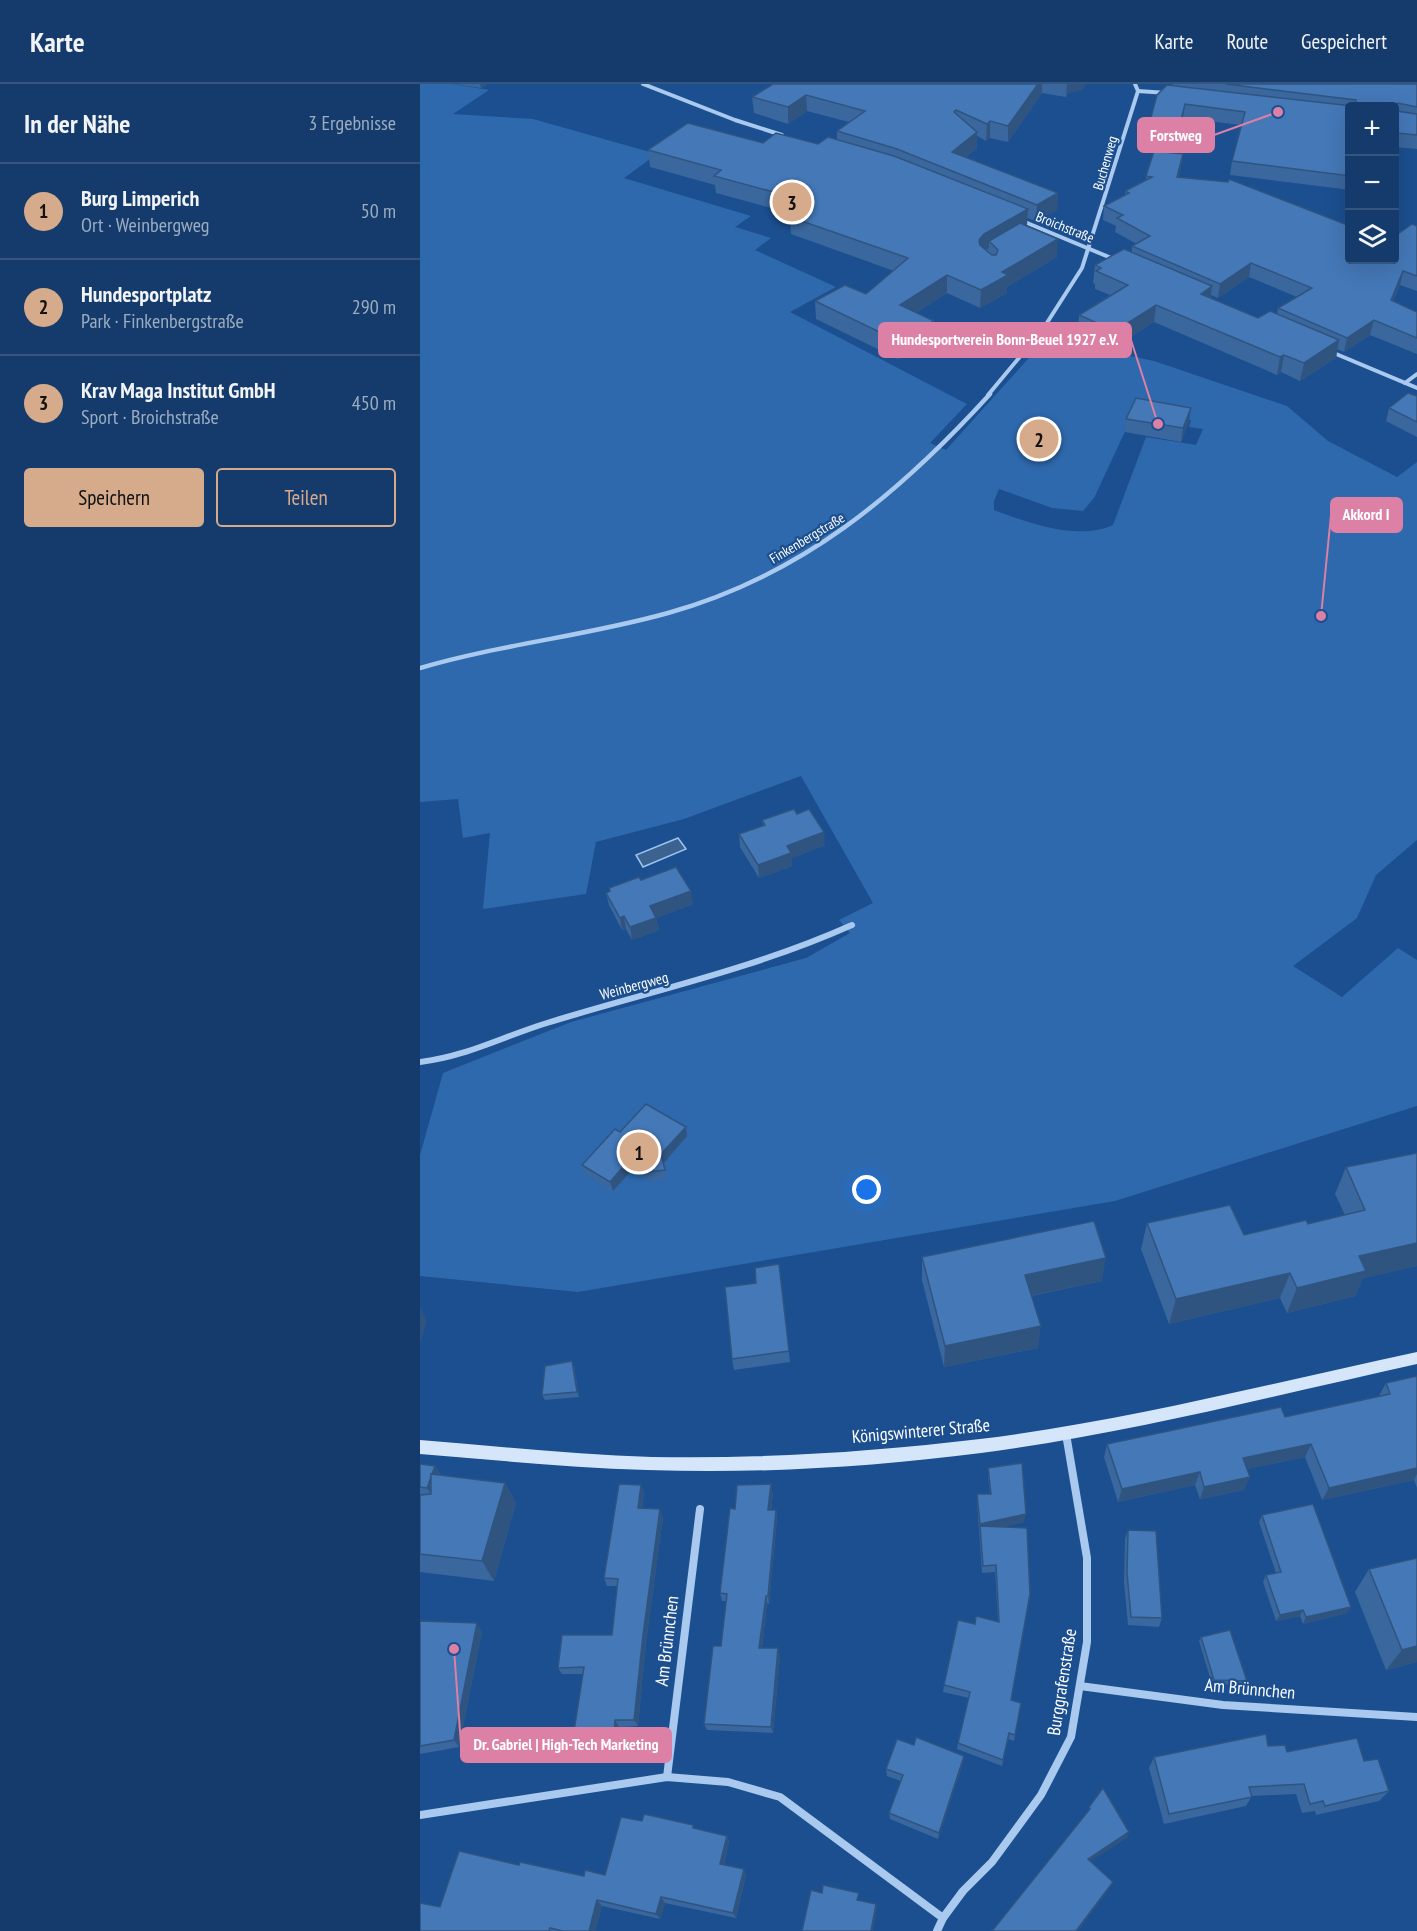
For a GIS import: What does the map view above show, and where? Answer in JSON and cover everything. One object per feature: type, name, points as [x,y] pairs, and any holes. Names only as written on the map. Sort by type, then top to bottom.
[{"type":"main road","name":"Königswinterer Straße","points":[[420,1447],[556,1458],[681,1464],[782,1461],[907,1453],[1066,1433],[1189,1409],[1417,1358]]},
{"type":"street","points":[[643,84],[753,127],[789,137]]},
{"type":"street","points":[[1136,84],[1138,92],[1168,93]]},
{"type":"street","points":[[1149,91],[1156,84]]},
{"type":"street","name":"Buchenweg","points":[[1091,248],[1138,92]]},
{"type":"street","name":"Broichstraße","points":[[1014,217],[1125,264]]},
{"type":"street","points":[[1029,230],[1036,226]]},
{"type":"street","name":"Finkenbergstraße","points":[[420,668],[457,656],[524,641],[669,613],[730,592],[790,565],[834,538],[926,463],[1000,384],[1045,328],[1078,276],[1091,248]]},
{"type":"street","points":[[1321,348],[1417,388]]},
{"type":"street","points":[[1405,383],[1417,374]]},
{"type":"street","name":"Weinbergweg","points":[[420,1062],[482,1047],[543,1024],[774,959],[852,925]]},
{"type":"street","name":"Burggrafenstraße","points":[[937,1931],[943,1918],[963,1891],[992,1862],[1041,1795],[1071,1737],[1087,1642],[1087,1558],[1066,1433]]},
{"type":"street","name":"Am Brünnchen","points":[[667,1777],[700,1509]]},
{"type":"street","name":"Am Brünnchen","points":[[1080,1686],[1223,1705],[1417,1718]]},
{"type":"street","points":[[420,1815],[667,1777],[728,1782],[780,1797],[943,1918]]},
{"type":"shaded area","points":[[420,84],[453,84],[489,90],[453,114],[533,119],[657,154],[624,178],[751,216],[735,227],[771,238],[755,250],[836,287],[790,312],[967,404],[930,443],[946,450],[1055,329],[1111,352],[1154,361],[1287,406],[1328,441],[1397,477],[1417,462],[1417,840],[1376,875],[1357,918],[1293,966],[1342,997],[1398,948],[1417,960],[1417,1106],[1115,1201],[578,1292],[420,1276],[420,1155],[443,1073],[571,1022],[806,958],[850,933],[839,920],[873,903],[801,776],[684,819],[596,842],[586,894],[483,909],[490,833],[463,838],[458,799],[420,802]],"holes":[[[1135,410],[1191,420],[1189,427],[1203,429],[1196,445],[1146,437],[1113,525],[1099,529],[1069,531],[1037,525],[994,510],[994,501],[999,489],[1052,508],[1083,511],[1094,498]]]},
{"type":"shaded area","points":[[678,838],[686,849],[643,867],[636,855]]},
{"type":"building","points":[[773,84],[1038,84],[1008,126],[990,121],[987,124],[956,110],[954,112],[977,132],[952,152],[1058,193],[1037,205],[897,149],[837,131],[865,111],[806,95],[788,107],[752,97]]},
{"type":"building","points":[[1226,84],[1417,84],[1417,107],[1399,102],[1356,102],[1356,100]]},
{"type":"building","points":[[1167,85],[1345,105],[1345,175],[1232,161],[1245,112],[1185,104],[1176,139],[1146,136],[1157,95]]},
{"type":"building","points":[[1399,111],[1417,114],[1417,135],[1399,133]]},
{"type":"building","points":[[688,123],[763,143],[776,133],[818,144],[828,137],[894,156],[1028,209],[984,234],[979,240],[980,245],[992,255],[996,255],[998,250],[989,241],[1020,223],[1058,239],[1002,272],[1008,275],[981,290],[947,275],[900,305],[934,321],[898,341],[815,301],[845,285],[866,294],[908,258],[790,217],[811,202],[714,176],[721,170],[648,150]]},
{"type":"building","points":[[1154,151],[1183,154],[1177,177],[1228,182],[1229,179],[1345,224],[1345,264],[1399,264],[1399,233],[1412,224],[1417,226],[1417,276],[1403,271],[1391,300],[1417,312],[1417,338],[1374,320],[1347,338],[1278,308],[1312,288],[1251,263],[1220,284],[1132,246],[1150,236],[1117,218],[1123,215],[1104,206],[1129,193],[1125,191],[1152,177],[1146,176]]},
{"type":"building","points":[[1124,249],[1212,286],[1201,294],[1258,318],[1270,311],[1339,340],[1304,363],[1284,355],[1280,357],[1156,305],[1115,331],[1079,315],[1128,285],[1096,271],[1101,268],[1095,265]]},
{"type":"building","points":[[1408,393],[1417,396],[1417,422],[1389,408]]},
{"type":"building","points":[[1136,398],[1191,408],[1183,428],[1126,419]]},
{"type":"building","points":[[794,809],[797,814],[809,809],[824,832],[787,846],[791,853],[758,865],[739,834],[765,825],[762,820]]},
{"type":"building","points":[[676,867],[691,891],[650,906],[656,918],[630,927],[624,916],[620,918],[606,893],[610,891],[609,888],[639,877],[641,880]]},
{"type":"building","points":[[646,1104],[686,1127],[661,1154],[665,1170],[648,1172],[629,1160],[610,1182],[582,1165],[615,1129],[620,1132]]},
{"type":"building","points":[[1417,1153],[1417,1243],[1359,1256],[1366,1271],[1297,1288],[1290,1273],[1176,1299],[1147,1223],[1230,1205],[1244,1235],[1306,1220],[1308,1224],[1365,1210],[1346,1167]]},
{"type":"building","points":[[1094,1221],[1106,1258],[1025,1275],[1041,1326],[945,1346],[922,1257]]},
{"type":"building","points":[[779,1264],[789,1351],[732,1359],[725,1287],[756,1283],[755,1268]]},
{"type":"building","points":[[572,1361],[577,1392],[542,1395],[545,1366]]},
{"type":"building","points":[[1417,1376],[1417,1468],[1329,1488],[1311,1444],[1243,1458],[1250,1477],[1204,1487],[1200,1472],[1122,1489],[1107,1444],[1281,1407],[1285,1417],[1390,1394],[1386,1383]]},
{"type":"building","points":[[1022,1463],[1026,1514],[980,1524],[977,1494],[991,1494],[988,1468]]},
{"type":"building","points":[[420,1464],[435,1466],[427,1488],[420,1487]]},
{"type":"building","points":[[431,1474],[505,1483],[482,1561],[420,1554],[420,1495],[431,1494]]},
{"type":"building","points":[[619,1484],[641,1485],[638,1508],[660,1509],[634,1720],[615,1720],[613,1744],[572,1744],[584,1667],[558,1668],[562,1635],[612,1635],[618,1579],[604,1578]]},
{"type":"building","points":[[771,1484],[768,1510],[776,1510],[768,1596],[766,1596],[759,1648],[778,1648],[771,1727],[704,1724],[713,1646],[721,1646],[727,1594],[720,1593],[730,1508],[735,1509],[737,1485]]},
{"type":"building","points":[[1313,1504],[1351,1607],[1306,1617],[1303,1610],[1280,1615],[1266,1575],[1281,1572],[1262,1515]]},
{"type":"building","points":[[980,1526],[1027,1528],[1030,1594],[1011,1700],[1021,1703],[1015,1735],[1009,1733],[1003,1760],[958,1743],[970,1692],[944,1685],[958,1620],[975,1624],[976,1616],[999,1622],[996,1565],[983,1566]]},
{"type":"building","points":[[1128,1530],[1156,1531],[1162,1618],[1131,1617],[1127,1573]]},
{"type":"building","points":[[1417,1558],[1417,1646],[1402,1650],[1369,1569]]},
{"type":"building","points":[[420,1621],[477,1623],[454,1740],[420,1746]]},
{"type":"building","points":[[1230,1630],[1247,1681],[1214,1680],[1201,1637]]},
{"type":"building","points":[[1266,1734],[1268,1746],[1285,1745],[1287,1752],[1357,1738],[1364,1761],[1378,1759],[1389,1791],[1325,1806],[1323,1801],[1310,1804],[1304,1784],[1249,1787],[1252,1797],[1169,1814],[1154,1757]]},
{"type":"building","points":[[916,1737],[964,1756],[939,1833],[889,1813],[903,1775],[886,1769],[897,1739],[914,1745]]},
{"type":"building","points":[[1103,1788],[1129,1832],[1088,1859],[1113,1882],[1076,1931],[992,1931],[1090,1809],[1089,1807]]},
{"type":"building","points":[[644,1814],[693,1825],[693,1828],[727,1836],[720,1864],[744,1869],[733,1913],[661,1897],[656,1914],[597,1900],[589,1931],[563,1931],[550,1928],[549,1931],[420,1931],[420,1903],[440,1907],[459,1851],[519,1865],[520,1862],[584,1876],[585,1870],[605,1875],[621,1817],[642,1821]]},
{"type":"building","points":[[823,1885],[859,1893],[857,1900],[876,1904],[871,1931],[802,1931],[811,1890],[822,1893]]},
{"type":"place","name":"Forstweg","points":[[1278,112]]},
{"type":"place","name":"Krav Maga Institut GmbH","points":[[792,202]]},
{"type":"place","name":"Hundesportverein Bonn-Beuel 1927 e.V.","points":[[1158,424]]},
{"type":"place","name":"Hundesportplatz","points":[[1039,439]]},
{"type":"place","name":"Akkord I","points":[[1321,616]]},
{"type":"place","name":"Burg Limperich","points":[[639,1152]]},
{"type":"place","name":"Dr. Gabriel | High-Tech Marketing","points":[[454,1649]]}]
